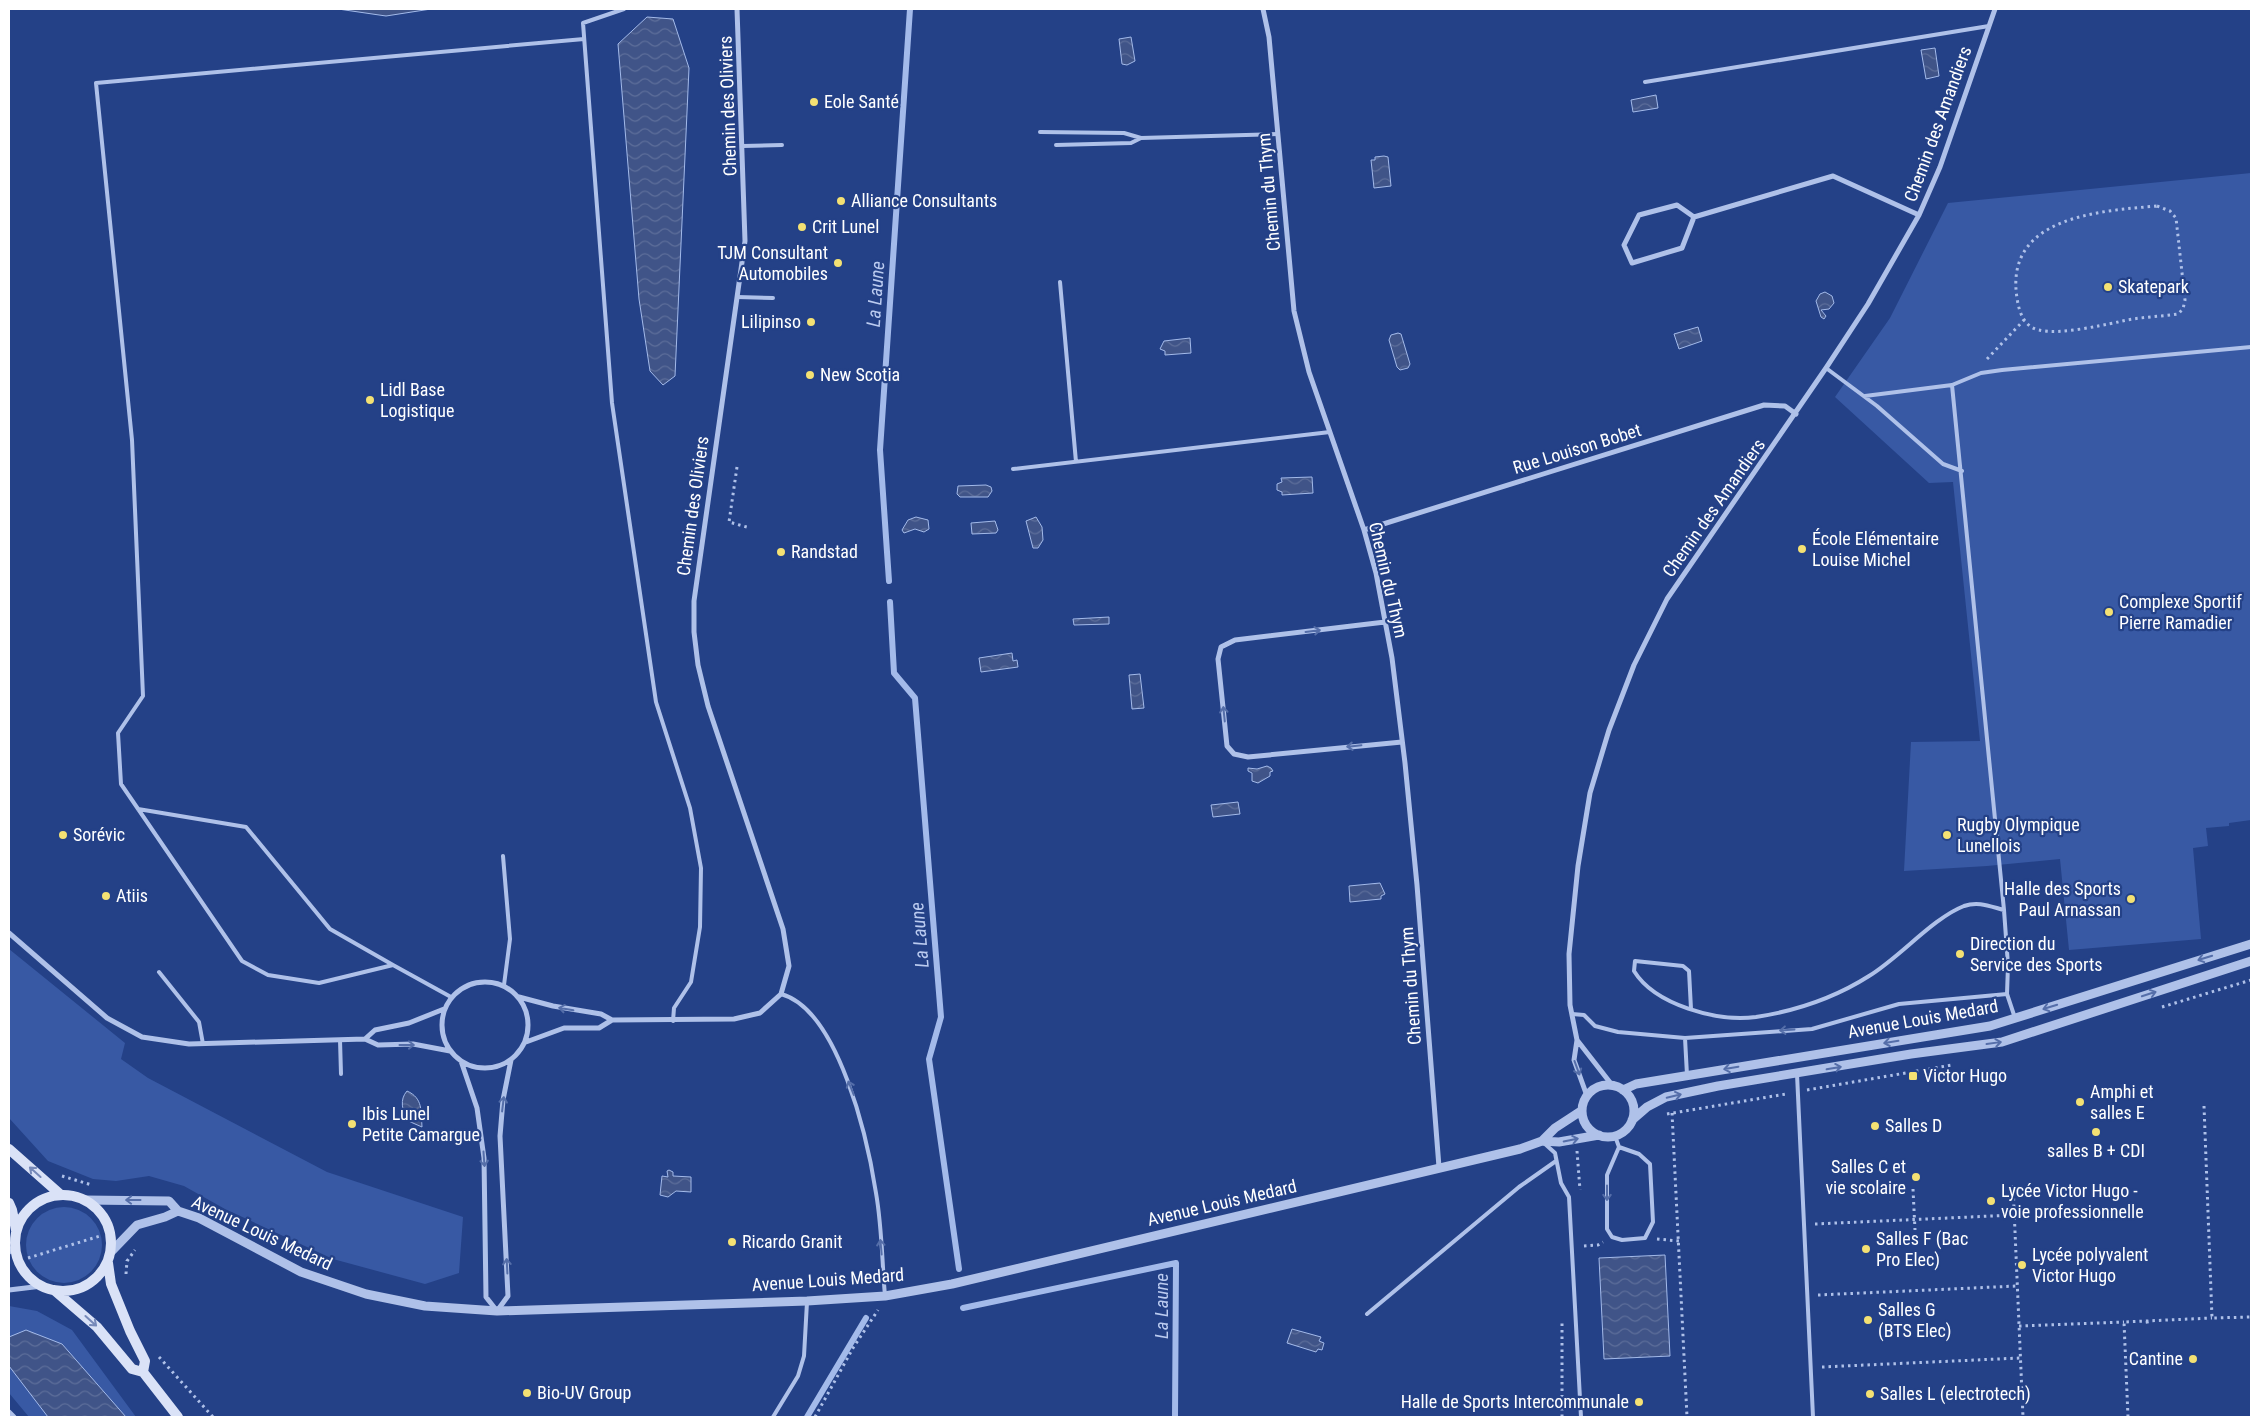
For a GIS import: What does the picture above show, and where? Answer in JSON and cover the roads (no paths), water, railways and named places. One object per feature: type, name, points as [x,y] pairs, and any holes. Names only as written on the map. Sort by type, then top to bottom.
[{"type":"main road","points":[[9,1149],[61,1195]]},
{"type":"main road","points":[[143,1372],[145,1361],[130,1331],[111,1284],[109,1258],[111,1240],[106,1222],[96,1207],[85,1200],[61,1195],[48,1197],[32,1206],[20,1221],[12,1249],[23,1269],[42,1286],[54,1290],[97,1327],[132,1369],[143,1372],[178,1417]]},
{"type":"main road","points":[[9,1203],[16,1233]]},
{"type":"main road","points":[[54,1290],[78,1288],[90,1283],[109,1258]]},
{"type":"street","name":"Chemin des Oliviers","points":[[737,9],[745,241],[694,601],[694,632],[698,666],[708,706],[783,929],[789,966],[781,994]]},
{"type":"street","name":"Chemin du Thym","points":[[1263,9],[1269,37],[1294,311],[1308,372],[1364,530],[1376,573],[1392,658],[1417,885],[1439,1167]]},
{"type":"street","name":"Chemin des Amandiers","points":[[1587,1096],[1574,1060],[1577,1040],[1570,1005],[1569,954],[1578,866],[1590,793],[1609,730],[1634,665],[1667,599],[1796,414],[1868,304],[1919,216],[1940,167],[1995,9]]},
{"type":"street","points":[[1694,217],[1833,176],[1919,216]]},
{"type":"street","points":[[1677,205],[1694,217],[1682,248],[1632,263],[1624,245],[1639,215],[1677,205]]},
{"type":"street","name":"Rue Louison Bobet","points":[[1364,530],[1764,405],[1785,406],[1796,414]]},
{"type":"street","points":[[1385,622],[1235,640],[1222,647],[1218,658],[1227,746],[1234,754],[1248,757],[1402,742]]},
{"type":"street","points":[[9,933],[107,1018],[142,1037],[189,1044],[365,1039],[378,1045],[413,1044],[450,1051]]},
{"type":"street","name":"Avenue Louis Medard","points":[[1622,1090],[1636,1084],[1990,1026],[2251,944]]},
{"type":"street","name":"Avenue Louis Medard","points":[[1632,1120],[1647,1107],[1666,1097],[1718,1086],[1911,1054],[2002,1042],[2251,961]]},
{"type":"street","points":[[490,981],[504,985],[519,997],[525,1007],[528,1018],[526,1042],[511,1060],[499,1066],[473,1067],[461,1061],[450,1051],[443,1038],[444,1009],[451,997],[462,987],[476,982],[490,981]]},
{"type":"street","points":[[519,997],[553,1006],[601,1014],[612,1020],[673,1021],[734,1019],[760,1012],[781,994]]},
{"type":"street","points":[[365,1039],[375,1030],[408,1023],[444,1009]]},
{"type":"street","points":[[526,1042],[564,1028],[599,1028],[612,1020]]},
{"type":"street","name":"Chemin des Amandiers","points":[[1577,1040],[1612,1085]]},
{"type":"street","points":[[461,1061],[477,1108],[484,1158],[486,1297],[497,1311],[508,1296],[500,1136],[503,1100],[511,1060]]},
{"type":"street","points":[[1612,1085],[1622,1090],[1631,1100],[1634,1113],[1632,1120],[1622,1132],[1615,1136],[1599,1135],[1586,1125],[1581,1111],[1587,1096],[1598,1087],[1612,1085]]},
{"type":"street","name":"Avenue Louis Medard","points":[[1542,1141],[1555,1128],[1581,1111]]},
{"type":"street","name":"Avenue Louis Medard","points":[[85,1200],[169,1201],[178,1211],[199,1218],[301,1272],[334,1285],[425,1306],[497,1311],[807,1301],[885,1296],[952,1284],[1520,1149],[1542,1141],[1558,1142],[1599,1135]]},
{"type":"street","name":"Avenue Louis Medard","points":[[109,1258],[137,1225],[178,1211]]},
{"type":"street","points":[[9,1290],[42,1286]]},
{"type":"street","points":[[9,1412],[14,1417]]},
{"type":"lane","points":[[624,9],[583,23],[613,412],[656,702],[690,808],[701,868],[700,927],[691,982],[674,1008],[673,1021]]},
{"type":"lane","name":"Chemin des Amandiers","points":[[1645,82],[1989,26]]},
{"type":"lane","points":[[392,965],[319,983],[268,975],[242,960],[122,784],[118,733],[143,696],[132,440],[96,83],[584,39]]},
{"type":"lane","points":[[1040,132],[1124,133],[1140,138],[1278,134]]},
{"type":"lane","points":[[1056,145],[1131,143],[1140,138]]},
{"type":"lane","points":[[743,146],[782,145]]},
{"type":"lane","points":[[1060,282],[1076,462]]},
{"type":"lane","points":[[737,297],[772,298]]},
{"type":"lane","points":[[1865,396],[1952,385],[1981,373],[2002,370],[2251,347]]},
{"type":"lane","points":[[1826,368],[1865,396],[1943,464],[1962,471]]},
{"type":"lane","points":[[1952,385],[2004,910],[2008,965],[2007,994],[2014,1018]]},
{"type":"lane","points":[[1012,469],[1330,432]]},
{"type":"lane","points":[[138,809],[246,827],[330,929],[451,997]]},
{"type":"lane","points":[[503,856],[510,939],[504,985]]},
{"type":"lane","points":[[1691,1009],[1689,971],[1683,966],[1635,961],[1634,970],[1640,982],[1664,999],[1691,1009],[1726,1016],[1754,1017],[1810,1003],[1843,991],[1870,975],[1934,925],[1961,907],[1977,902],[2004,910]]},
{"type":"lane","points":[[159,972],[199,1022],[203,1044]]},
{"type":"lane","points":[[781,994],[789,996],[810,1014],[833,1044],[854,1095],[876,1194],[885,1296]]},
{"type":"lane","points":[[1572,1014],[1584,1016],[1595,1026],[1618,1032],[1685,1038],[1812,1029],[1898,1004],[2007,994]]},
{"type":"lane","points":[[1685,1038],[1687,1076]]},
{"type":"lane","points":[[340,1040],[341,1074]]},
{"type":"lane","points":[[1797,1074],[1813,1417]]},
{"type":"lane","points":[[1615,1136],[1619,1147],[1607,1175],[1607,1229],[1612,1237],[1622,1240],[1645,1238],[1653,1222],[1650,1164],[1639,1154],[1619,1147]]},
{"type":"lane","points":[[1542,1141],[1554,1152],[1561,1183],[1569,1197],[1581,1417]]},
{"type":"lane","points":[[1367,1314],[1519,1187],[1556,1161]]},
{"type":"lane","points":[[773,1417],[798,1376],[804,1356],[807,1301]]},
{"type":"water","points":[[338,9],[431,9],[386,16]]},
{"type":"water","points":[[647,17],[673,19],[689,68],[675,376],[663,385],[650,371],[639,299],[618,44]]},
{"type":"water","points":[[1131,37],[1135,61],[1127,65],[1122,64],[1119,39]]},
{"type":"water","points":[[1935,48],[1939,76],[1926,79],[1921,50]]},
{"type":"water","points":[[1656,95],[1658,108],[1633,112],[1631,100]]},
{"type":"water","points":[[1375,157],[1388,157],[1391,186],[1374,188],[1371,160],[1375,160]]},
{"type":"water","points":[[1825,292],[1832,296],[1834,303],[1829,309],[1821,310],[1826,316],[1824,319],[1821,317],[1816,301],[1820,294]]},
{"type":"water","points":[[1698,327],[1702,341],[1679,349],[1674,334]]},
{"type":"water","points":[[1401,334],[1410,364],[1408,368],[1400,370],[1397,367],[1389,340],[1391,335]]},
{"type":"water","points":[[1190,338],[1191,353],[1165,355],[1165,351],[1160,349],[1164,341]]},
{"type":"water","points":[[1312,477],[1313,493],[1282,495],[1282,492],[1277,490],[1277,484],[1282,482],[1281,478]]},
{"type":"water","points":[[986,485],[991,487],[992,491],[988,497],[960,497],[957,494],[958,486]]},
{"type":"water","points":[[916,517],[928,520],[929,529],[924,532],[915,529],[904,533],[902,530],[908,520]]},
{"type":"water","points":[[1036,517],[1042,527],[1043,540],[1038,548],[1033,548],[1026,521]]},
{"type":"water","points":[[995,521],[998,530],[996,533],[972,534],[971,523]]},
{"type":"water","points":[[1109,617],[1109,624],[1074,625],[1073,619]]},
{"type":"water","points":[[1012,653],[1013,661],[1017,660],[1018,667],[981,672],[979,658]]},
{"type":"water","points":[[1140,674],[1144,708],[1132,709],[1129,675]]},
{"type":"water","points":[[1267,766],[1273,771],[1270,772],[1270,776],[1258,783],[1252,781],[1252,773],[1248,771],[1248,768],[1257,769]]},
{"type":"water","points":[[1238,802],[1240,814],[1213,817],[1211,805]]},
{"type":"water","points":[[1380,883],[1385,894],[1381,896],[1381,899],[1350,902],[1349,886]]},
{"type":"water","points":[[407,1091],[419,1101],[422,1127],[406,1120],[402,1101]]},
{"type":"water","points":[[667,1171],[673,1172],[673,1176],[691,1177],[691,1192],[676,1191],[668,1197],[660,1195],[662,1176],[668,1177]]},
{"type":"water","points":[[1665,1255],[1670,1356],[1604,1359],[1599,1258]]},
{"type":"water","points":[[1292,1329],[1321,1337],[1319,1341],[1324,1343],[1322,1350],[1318,1349],[1316,1352],[1287,1343]]},
{"type":"water","points":[[26,1330],[62,1344],[126,1417],[48,1417],[9,1366],[9,1337]]},
{"type":"waterway","name":"La Laune","points":[[889,581],[880,450],[910,9]]},
{"type":"waterway","name":"La Laune","points":[[890,602],[894,673],[915,698],[941,1017],[929,1059],[959,1269]]},
{"type":"waterway","name":"La Laune","points":[[963,1308],[1176,1263],[1175,1417]]},
{"type":"waterway","points":[[807,1417],[866,1318]]},
{"type":"place","name":"Eole Santé","points":[[814,102]]},
{"type":"place","name":"Alliance Consultants","points":[[841,201]]},
{"type":"place","name":"Crit Lunel","points":[[802,227]]},
{"type":"place","name":"TJM Consultant Automobiles","points":[[838,263]]},
{"type":"place","name":"Skatepark","points":[[2108,287]]},
{"type":"place","name":"Lilipinso","points":[[811,322]]},
{"type":"place","name":"New Scotia","points":[[810,375]]},
{"type":"place","name":"Lidl Base Logistique","points":[[370,400]]},
{"type":"place","name":"École Elémentaire Louise Michel","points":[[1802,549]]},
{"type":"place","name":"Randstad","points":[[781,552]]},
{"type":"place","name":"Complexe Sportif Pierre Ramadier","points":[[2109,612]]},
{"type":"place","name":"Sorévic","points":[[63,835]]},
{"type":"place","name":"Rugby Olympique Lunellois","points":[[1947,835]]},
{"type":"place","name":"Atiis","points":[[106,896]]},
{"type":"place","name":"Halle des Sports Paul Arnassan","points":[[2131,899]]},
{"type":"place","name":"Direction du Service des Sports","points":[[1960,954]]},
{"type":"place","name":"Victor Hugo","points":[[1913,1076]]},
{"type":"place","name":"Amphi et salles E","points":[[2080,1102]]},
{"type":"place","name":"Ibis Lunel Petite Camargue","points":[[352,1124]]},
{"type":"place","name":"Salles D","points":[[1875,1126]]},
{"type":"place","name":"salles B + CDI","points":[[2096,1132]]},
{"type":"place","name":"Salles C et vie scolaire","points":[[1916,1177]]},
{"type":"place","name":"Lycée Victor Hugo - voie professionnelle","points":[[1991,1201]]},
{"type":"place","name":"Ricardo Granit","points":[[732,1242]]},
{"type":"place","name":"Salles F (Bac Pro Elec)","points":[[1866,1249]]},
{"type":"place","name":"Lycée polyvalent Victor Hugo","points":[[2022,1265]]},
{"type":"place","name":"Salles G (BTS Elec)","points":[[1868,1320]]},
{"type":"place","name":"Cantine","points":[[2193,1359]]},
{"type":"place","name":"Bio-UV Group","points":[[527,1393]]},
{"type":"place","name":"Salles L (electrotech)","points":[[1870,1394]]},
{"type":"place","name":"Halle de Sports Intercommunale","points":[[1639,1402]]}]
